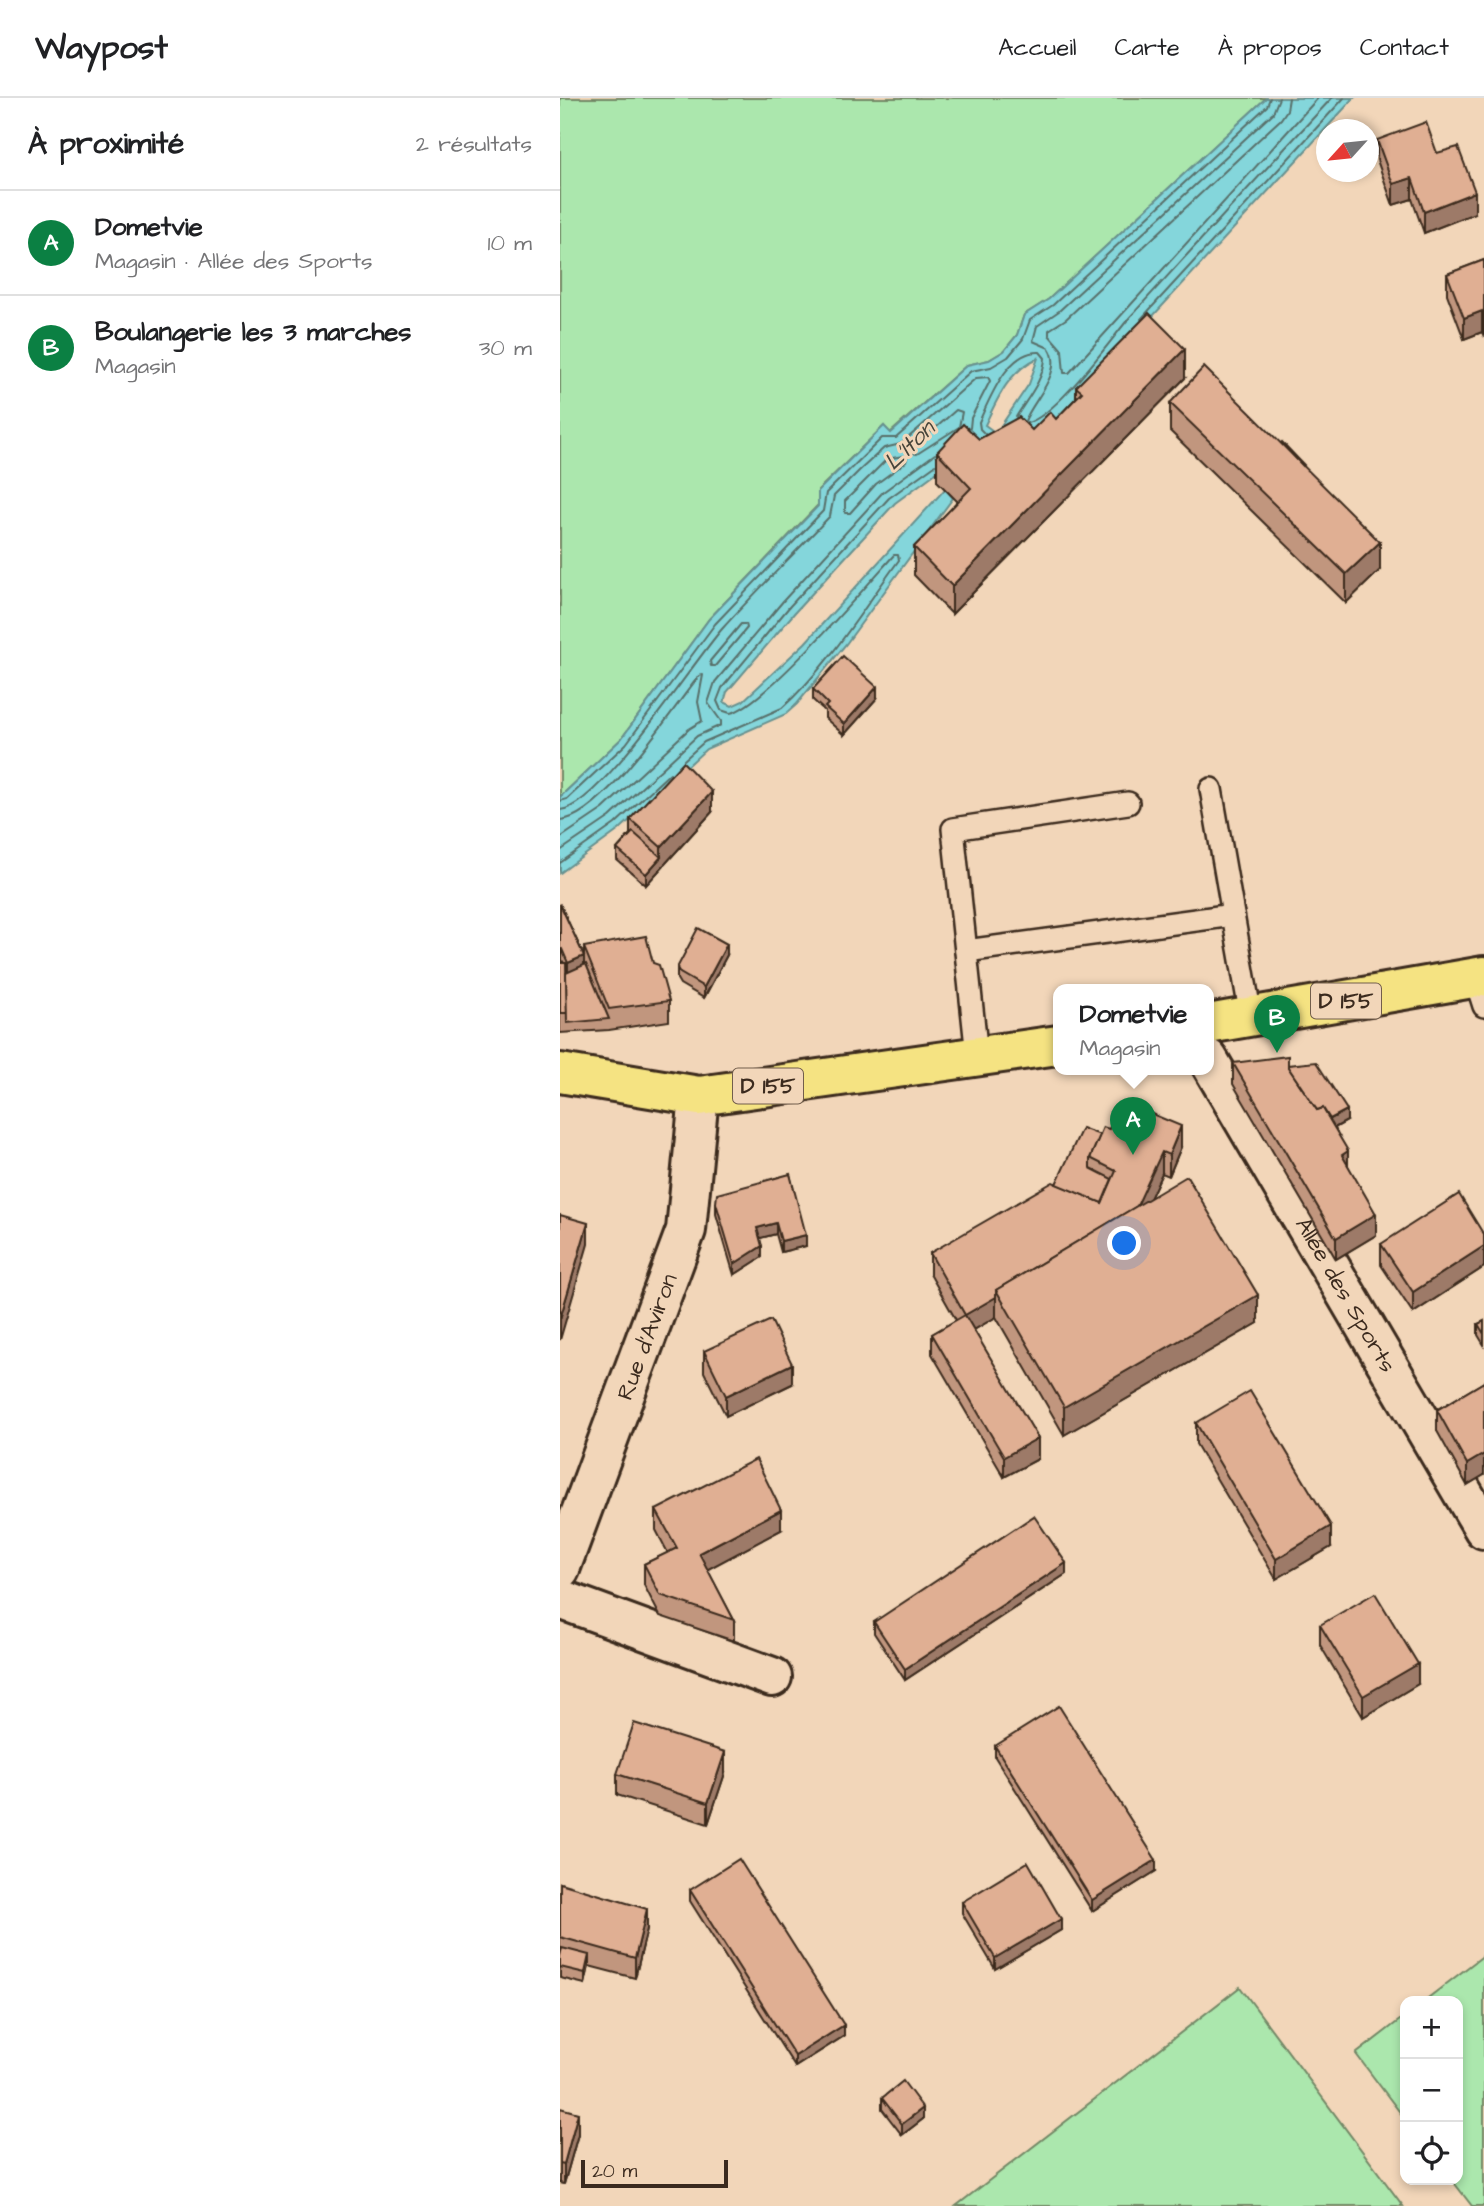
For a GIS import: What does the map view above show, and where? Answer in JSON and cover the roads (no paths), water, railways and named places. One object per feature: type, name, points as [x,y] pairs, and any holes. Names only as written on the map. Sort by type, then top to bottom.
[{"type":"main road","name":"D 155","points":[[1214,1023],[1481,987]]},
{"type":"main road","name":"D 155","points":[[560,1073],[699,1096],[1053,1046]]},
{"type":"street","name":"Allée des Sports","points":[[1214,1069],[1484,1529]]},
{"type":"street","name":"Rue d'Aviron","points":[[560,1569],[686,1230],[699,1096]]},
{"type":"street","points":[[560,1599],[772,1677]]},
{"type":"lane","points":[[1211,789],[1251,1017]]},
{"type":"lane","points":[[977,1056],[953,829],[1128,803]]},
{"type":"lane","points":[[966,951],[1233,915]]},
{"type":"water","name":"L'Iton","points":[[1266,98],[1354,98],[1335,119],[1316,119],[1316,139],[1045,433],[963,453],[895,503],[796,611],[727,692],[724,702],[732,706],[743,701],[805,643],[945,489],[953,498],[846,644],[797,704],[786,714],[706,749],[619,830],[560,873],[560,797],[621,739],[709,619],[818,506],[818,491],[884,426],[891,433],[967,365],[989,360],[1004,351],[1017,335],[1024,315],[1049,299]],"holes":[[[1038,358],[1029,384],[996,433],[985,425],[1000,395],[1019,370]]]},
{"type":"place","name":"Boulangerie les 3 marches","points":[[1277,1053]]},
{"type":"place","name":"Dometvie","points":[[1133,1155]]}]
